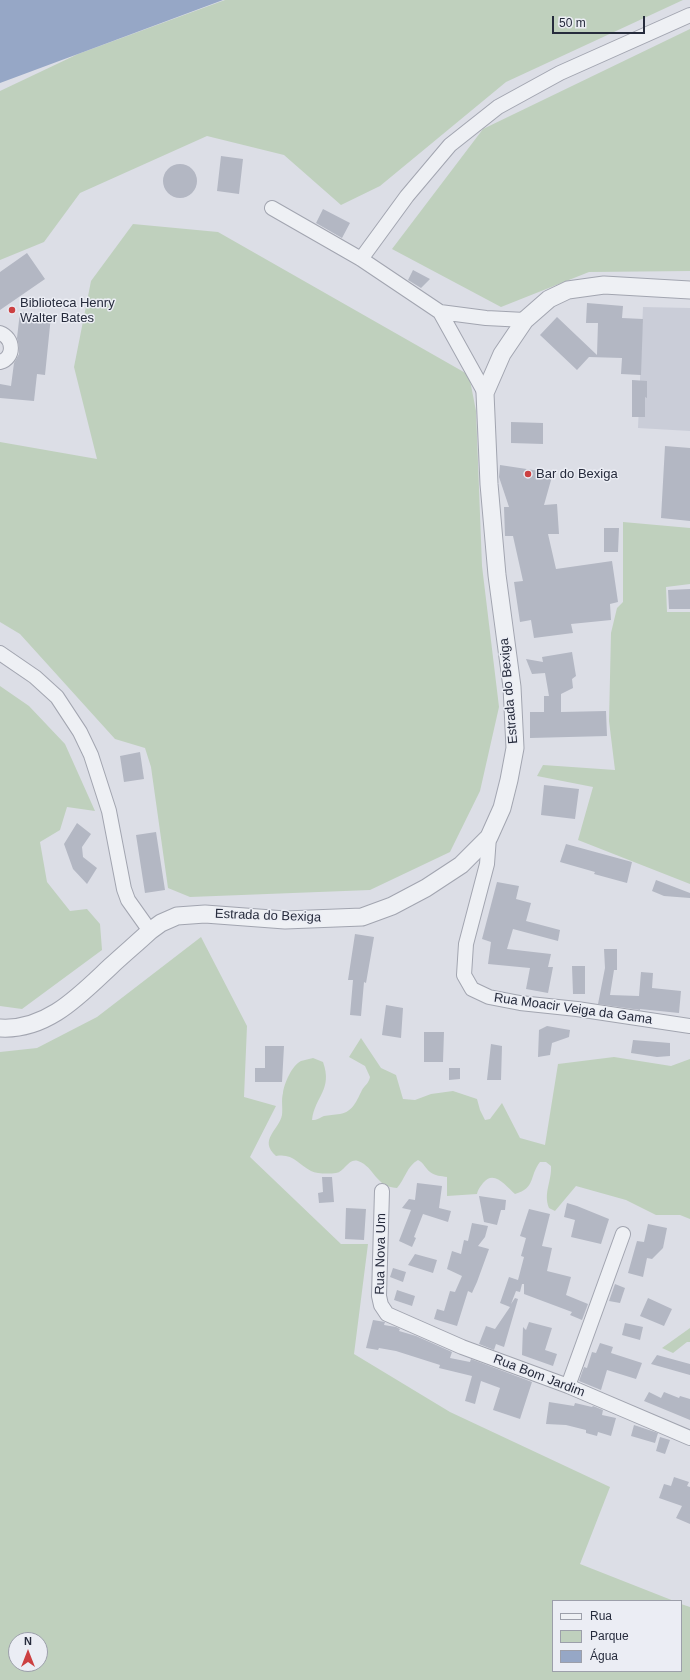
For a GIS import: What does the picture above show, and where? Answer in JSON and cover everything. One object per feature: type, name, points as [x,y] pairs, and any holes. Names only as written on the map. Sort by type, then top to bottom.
[{"type":"street","points":[[361,259],[407,196],[450,145],[498,107],[560,73],[690,15]]},
{"type":"street","points":[[272,208],[361,259],[440,312],[486,318],[525,320]]},
{"type":"street","name":"Estrada do Bexiga","points":[[0,1028],[20,1027],[35,1024],[62,1010],[82,994],[150,931],[161,923],[177,916],[205,914],[285,920],[362,917],[392,906],[426,888],[461,865],[489,837],[502,808],[515,748],[512,687],[497,575],[489,484],[485,393],[502,354],[525,320],[550,298],[568,290],[604,285],[690,290]]},
{"type":"street","points":[[440,312],[485,393]]},
{"type":"street","points":[[0,333],[7,338],[11,347],[10,355],[7,359],[0,362]]},
{"type":"street","points":[[0,652],[35,677],[57,697],[80,732],[95,768],[109,811],[124,889],[132,907],[150,931]]},
{"type":"street","name":"Rua Moacir Veiga da Gama","points":[[489,837],[487,864],[466,944],[464,975],[472,989],[489,997],[520,1004],[577,1009],[690,1026]]},
{"type":"street","name":"Rua Nova Um","points":[[382,1191],[378,1296],[387,1314]]},
{"type":"street","points":[[568,1386],[623,1234]]},
{"type":"street","name":"Rua Bom Jardim","points":[[387,1314],[462,1347],[568,1386],[690,1438]]},
{"type":"shaded area","points":[[643,307],[690,308],[690,431],[638,428]]},
{"type":"green space","points":[[225,0],[683,0],[506,82],[380,186],[341,205],[284,155],[207,136],[80,193],[44,242],[0,260],[0,91],[78,54]]},
{"type":"green space","points":[[690,29],[690,271],[589,272],[501,307],[392,249],[483,129]]},
{"type":"green space","points":[[133,224],[218,232],[469,375],[476,411],[482,566],[499,707],[480,791],[450,852],[370,890],[190,897],[168,888],[151,767],[145,748],[115,739],[20,634],[0,622],[0,442],[97,459],[74,367],[91,281]]},
{"type":"green space","points":[[623,522],[690,528],[690,584],[666,587],[667,612],[690,612],[690,884],[578,840],[593,787],[537,776],[543,765],[615,770],[609,721],[611,633],[617,608],[623,602]]},
{"type":"green space","points":[[0,686],[29,706],[65,744],[95,811],[67,807],[60,830],[40,842],[47,882],[70,911],[87,909],[100,924],[102,950],[22,1009],[0,1006]]},
{"type":"green space","points":[[201,937],[247,1026],[244,1097],[276,1106],[250,1157],[341,1244],[368,1244],[354,1354],[450,1412],[610,1487],[580,1564],[671,1600],[552,1600],[552,1672],[682,1672],[682,1604],[690,1607],[690,1680],[0,1680],[0,1052],[37,1048],[97,1017]]},
{"type":"green space","points":[[361,1038],[381,1068],[396,1075],[403,1099],[415,1100],[431,1094],[453,1091],[477,1099],[485,1120],[490,1119],[502,1103],[520,1138],[545,1145],[558,1064],[614,1057],[671,1066],[690,1059],[690,1219],[680,1215],[656,1215],[626,1200],[576,1186],[555,1211],[549,1208],[547,1203],[551,1166],[546,1162],[540,1162],[529,1185],[522,1191],[515,1194],[500,1180],[491,1178],[487,1179],[483,1183],[477,1194],[447,1196],[447,1177],[438,1176],[432,1173],[418,1160],[411,1166],[397,1188],[390,1187],[379,1181],[364,1164],[358,1161],[352,1161],[339,1172],[323,1174],[311,1171],[287,1156],[276,1156],[271,1150],[269,1140],[282,1115],[282,1098],[284,1089],[289,1075],[295,1066],[301,1061],[313,1058],[323,1062],[326,1072],[325,1086],[316,1105],[312,1120],[324,1116],[344,1113],[354,1105],[370,1077],[365,1066],[349,1057]]},
{"type":"green space","points":[[690,1328],[690,1342],[687,1342],[673,1353],[662,1348]]},
{"type":"water","points":[[0,0],[223,0],[0,83]]},
{"type":"building","points":[[221,156],[243,159],[239,194],[217,191]]},
{"type":"building","points":[[183,164],[190,166],[195,171],[197,181],[195,191],[190,196],[177,198],[170,196],[165,191],[163,178],[165,171],[170,166]]},
{"type":"building","points":[[323,209],[350,223],[342,238],[316,223]]},
{"type":"building","points":[[27,253],[45,279],[0,310],[0,272]]},
{"type":"building","points":[[413,270],[430,279],[421,288],[408,280]]},
{"type":"building","points":[[587,303],[623,306],[622,318],[643,319],[641,375],[621,374],[622,358],[589,357],[577,370],[540,335],[557,317],[597,355],[598,323],[586,323]]},
{"type":"building","points":[[20,312],[51,316],[45,375],[37,374],[34,401],[0,398],[0,384],[11,386],[14,363],[19,354],[17,338]]},
{"type":"building","points":[[632,380],[647,381],[645,417],[632,417]]},
{"type":"building","points":[[511,422],[543,423],[543,444],[511,443]]},
{"type":"building","points":[[665,446],[690,448],[690,521],[661,518]]},
{"type":"building","points":[[500,465],[553,473],[544,505],[557,504],[559,534],[548,534],[556,569],[612,561],[618,602],[610,604],[611,620],[571,624],[573,633],[534,638],[531,620],[520,622],[514,582],[523,581],[513,536],[505,536],[504,507],[509,507],[499,477]]},
{"type":"building","points":[[604,528],[619,528],[618,552],[604,552]]},
{"type":"building","points":[[690,589],[690,609],[669,609],[668,590]]},
{"type":"building","points":[[572,652],[576,676],[572,679],[573,688],[561,694],[561,712],[606,711],[607,736],[530,738],[530,712],[544,712],[544,696],[549,696],[545,673],[532,674],[526,659],[543,662],[542,657]]},
{"type":"building","points":[[140,752],[144,779],[124,782],[120,756]]},
{"type":"building","points":[[544,785],[579,789],[575,819],[541,815]]},
{"type":"building","points":[[77,823],[91,834],[82,847],[83,857],[97,868],[87,884],[73,869],[64,844]]},
{"type":"building","points":[[156,832],[165,890],[145,893],[136,835]]},
{"type":"building","points":[[566,844],[632,862],[627,883],[594,874],[595,872],[560,862]]},
{"type":"building","points":[[656,880],[690,893],[690,898],[664,896],[652,891]]},
{"type":"building","points":[[497,882],[519,886],[516,899],[531,903],[526,921],[560,930],[558,941],[513,929],[507,949],[551,954],[548,967],[553,967],[548,993],[526,989],[530,968],[488,964],[491,942],[482,939]]},
{"type":"building","points":[[355,934],[374,937],[366,983],[364,982],[361,1016],[350,1015],[353,980],[348,980]]},
{"type":"building","points":[[604,949],[617,949],[617,970],[614,970],[610,995],[639,996],[641,972],[653,973],[652,988],[681,991],[679,1013],[640,1010],[598,1004],[605,968]]},
{"type":"building","points":[[572,966],[585,966],[585,994],[573,994]]},
{"type":"building","points":[[386,1005],[403,1008],[401,1038],[382,1035]]},
{"type":"building","points":[[547,1026],[570,1030],[569,1037],[552,1043],[550,1055],[538,1057],[539,1030]]},
{"type":"building","points":[[424,1032],[444,1032],[443,1062],[424,1062]]},
{"type":"building","points":[[633,1040],[670,1043],[670,1056],[657,1057],[631,1053]]},
{"type":"building","points":[[491,1044],[502,1046],[501,1080],[487,1080]]},
{"type":"building","points":[[265,1046],[284,1046],[282,1082],[255,1082],[255,1068],[265,1068]]},
{"type":"building","points":[[449,1068],[460,1068],[460,1079],[449,1080]]},
{"type":"building","points":[[322,1177],[332,1177],[334,1202],[319,1203],[318,1193],[323,1192]]},
{"type":"building","points":[[417,1183],[442,1186],[439,1208],[451,1211],[448,1222],[423,1214],[414,1237],[416,1238],[412,1247],[399,1241],[411,1210],[402,1208],[409,1199],[415,1200]]},
{"type":"building","points":[[479,1196],[506,1200],[505,1210],[501,1210],[497,1225],[484,1222]]},
{"type":"building","points":[[567,1203],[609,1219],[601,1244],[571,1237],[575,1220],[564,1217]]},
{"type":"building","points":[[346,1208],[366,1209],[364,1240],[345,1239]]},
{"type":"building","points":[[529,1209],[550,1214],[542,1246],[552,1248],[547,1271],[571,1277],[566,1295],[588,1304],[582,1320],[570,1315],[572,1312],[524,1294],[524,1284],[522,1284],[520,1292],[516,1291],[511,1304],[515,1298],[518,1299],[504,1347],[496,1344],[494,1350],[479,1344],[486,1326],[495,1329],[510,1307],[500,1303],[509,1277],[518,1280],[524,1257],[521,1256],[526,1238],[520,1236]]},
{"type":"building","points":[[472,1223],[488,1226],[485,1237],[478,1246],[489,1249],[472,1293],[468,1291],[457,1326],[434,1319],[437,1309],[444,1311],[450,1291],[455,1292],[462,1276],[447,1269],[452,1251],[461,1254],[464,1240],[468,1241]]},
{"type":"building","points":[[648,1224],[667,1228],[663,1248],[652,1259],[647,1258],[643,1277],[628,1273],[637,1241],[644,1242]]},
{"type":"building","points":[[415,1254],[437,1260],[433,1273],[408,1265]]},
{"type":"building","points":[[393,1268],[406,1272],[403,1282],[390,1277]]},
{"type":"building","points":[[615,1284],[625,1288],[620,1303],[609,1301]]},
{"type":"building","points":[[397,1290],[415,1296],[412,1306],[394,1300]]},
{"type":"building","points":[[648,1298],[672,1309],[664,1326],[640,1316]]},
{"type":"building","points":[[373,1320],[385,1322],[384,1325],[396,1327],[400,1329],[399,1331],[416,1336],[452,1352],[450,1358],[470,1362],[471,1359],[532,1382],[520,1419],[493,1410],[500,1388],[481,1381],[475,1404],[465,1401],[472,1376],[439,1368],[440,1365],[396,1351],[379,1348],[378,1350],[366,1348]]},
{"type":"building","points":[[529,1322],[552,1328],[545,1350],[557,1354],[553,1366],[522,1355],[523,1327],[526,1330]]},
{"type":"building","points":[[625,1323],[643,1327],[640,1340],[622,1335]]},
{"type":"building","points":[[600,1343],[613,1347],[611,1353],[642,1363],[636,1379],[607,1370],[601,1390],[579,1381],[584,1367],[587,1368],[592,1352],[596,1353]]},
{"type":"building","points":[[657,1355],[690,1364],[690,1375],[651,1364]]},
{"type":"building","points":[[649,1392],[661,1398],[664,1392],[679,1398],[680,1396],[690,1399],[690,1420],[644,1401]]},
{"type":"building","points":[[549,1402],[574,1406],[575,1403],[593,1406],[603,1410],[602,1415],[616,1418],[611,1436],[598,1432],[597,1436],[586,1433],[586,1430],[566,1425],[546,1424]]},
{"type":"building","points":[[634,1425],[658,1433],[655,1443],[631,1436]]},
{"type":"building","points":[[660,1437],[670,1440],[665,1454],[656,1451]]},
{"type":"building","points":[[674,1477],[689,1482],[687,1486],[690,1487],[690,1524],[676,1518],[682,1506],[659,1498],[664,1484],[671,1486]]},
{"type":"place","name":"Biblioteca Henry Walter Bates","points":[[12,310]]},
{"type":"place","name":"Bar do Bexiga","points":[[528,474]]}]
